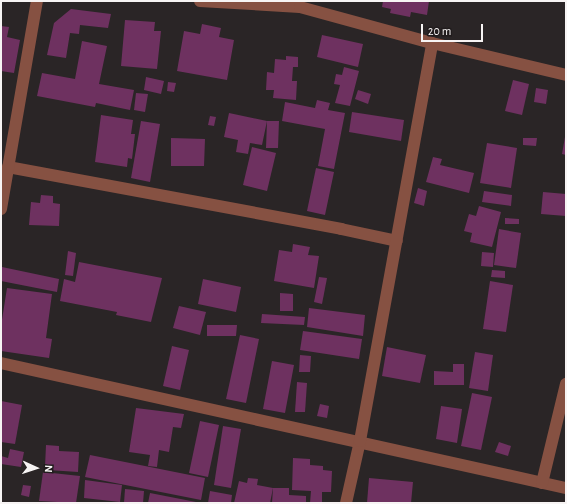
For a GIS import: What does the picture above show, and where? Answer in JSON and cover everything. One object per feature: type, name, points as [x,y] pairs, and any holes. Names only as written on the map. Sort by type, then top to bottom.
[{"type":"street","points":[[1,209],[37,1]]},
{"type":"street","points":[[200,1],[301,4],[432,43],[566,75]]},
{"type":"street","points":[[346,503],[360,441],[432,43]]},
{"type":"street","points":[[8,167],[341,229],[397,241]]},
{"type":"street","points":[[1,362],[566,488]]},
{"type":"street","points":[[542,483],[566,384]]},
{"type":"building","points":[[383,1],[429,1],[427,15],[411,12],[410,17],[390,13],[391,9],[382,7]]},
{"type":"building","points":[[71,9],[111,14],[108,28],[80,25],[79,34],[70,33],[66,58],[47,55],[54,23]]},
{"type":"building","points":[[125,20],[155,22],[154,31],[161,31],[157,69],[121,66]]},
{"type":"building","points":[[202,24],[221,28],[219,37],[234,40],[227,80],[177,71],[184,31],[200,34]]},
{"type":"building","points":[[1,26],[9,27],[7,37],[20,40],[14,73],[1,71]]},
{"type":"building","points":[[322,35],[363,44],[358,67],[317,57]]},
{"type":"building","points":[[82,41],[107,46],[99,84],[134,90],[130,110],[96,103],[95,107],[37,96],[42,73],[75,79]]},
{"type":"building","points":[[286,56],[298,57],[298,67],[293,67],[292,81],[297,81],[296,100],[273,98],[274,90],[266,90],[267,72],[274,73],[275,59],[286,60]]},
{"type":"building","points":[[344,67],[359,71],[350,106],[335,103],[340,85],[334,84],[336,74],[342,75]]},
{"type":"building","points":[[146,77],[164,81],[161,94],[144,90]]},
{"type":"building","points":[[513,80],[529,84],[522,115],[505,111]]},
{"type":"building","points":[[168,82],[176,83],[174,92],[167,91]]},
{"type":"building","points":[[536,88],[548,90],[546,104],[534,102]]},
{"type":"building","points":[[358,90],[371,94],[368,104],[355,99]]},
{"type":"building","points":[[136,93],[148,94],[145,112],[134,110]]},
{"type":"building","points":[[317,100],[330,103],[328,110],[345,113],[334,169],[318,166],[325,129],[282,121],[285,102],[315,108]]},
{"type":"building","points":[[352,112],[404,120],[401,141],[349,132]]},
{"type":"building","points":[[229,113],[267,121],[262,145],[250,143],[248,154],[236,152],[238,140],[224,137]]},
{"type":"building","points":[[101,115],[133,120],[131,134],[135,134],[132,159],[128,158],[127,167],[95,162]]},
{"type":"building","points":[[210,116],[216,117],[214,126],[208,125]]},
{"type":"building","points":[[141,121],[160,124],[150,182],[131,178]]},
{"type":"building","points":[[267,121],[279,121],[278,148],[266,148]]},
{"type":"building","points":[[566,137],[566,155],[562,154]]},
{"type":"building","points":[[171,138],[205,139],[204,166],[171,166]]},
{"type":"building","points":[[523,138],[537,138],[536,146],[523,145]]},
{"type":"building","points":[[487,143],[517,148],[511,188],[480,183]]},
{"type":"building","points":[[252,147],[276,153],[267,191],[243,185]]},
{"type":"building","points":[[433,157],[442,159],[440,165],[474,173],[469,193],[426,182]]},
{"type":"building","points":[[316,168],[334,172],[325,215],[307,211]]},
{"type":"building","points":[[418,188],[427,191],[424,206],[414,203]]},
{"type":"building","points":[[484,191],[512,195],[511,206],[482,202]]},
{"type":"building","points":[[543,192],[566,194],[566,216],[541,214]]},
{"type":"building","points":[[41,195],[53,196],[53,203],[60,204],[59,226],[29,225],[31,202],[40,203]]},
{"type":"building","points":[[479,206],[501,212],[492,247],[470,242],[472,233],[464,231],[469,214],[476,216]]},
{"type":"building","points":[[505,218],[519,219],[519,224],[505,224]]},
{"type":"building","points":[[499,229],[521,233],[516,268],[494,265]]},
{"type":"building","points":[[293,244],[310,247],[308,255],[319,256],[314,288],[274,281],[279,250],[292,252]]},
{"type":"building","points":[[68,251],[76,253],[73,276],[65,275]]},
{"type":"building","points":[[482,252],[494,253],[493,267],[481,266]]},
{"type":"building","points":[[79,262],[162,278],[151,322],[116,315],[117,312],[60,301],[64,279],[75,282]]},
{"type":"building","points":[[2,267],[59,279],[57,292],[1,281]]},
{"type":"building","points":[[492,270],[505,271],[505,278],[491,277]]},
{"type":"building","points":[[319,277],[327,278],[322,304],[314,302]]},
{"type":"building","points":[[203,279],[241,287],[236,312],[198,304]]},
{"type":"building","points":[[490,281],[513,285],[506,332],[483,329]]},
{"type":"building","points":[[7,288],[52,294],[46,338],[52,339],[49,358],[1,351],[1,326]]},
{"type":"building","points":[[280,293],[293,294],[293,311],[280,311]]},
{"type":"building","points":[[179,306],[206,312],[200,335],[173,328]]},
{"type":"building","points":[[309,308],[365,315],[363,336],[307,327]]},
{"type":"building","points":[[262,314],[305,317],[304,325],[261,323]]},
{"type":"building","points":[[207,325],[237,325],[236,336],[207,336]]},
{"type":"building","points":[[303,331],[362,339],[359,359],[300,350]]},
{"type":"building","points":[[240,335],[259,339],[246,403],[226,399]]},
{"type":"building","points":[[172,346],[189,350],[180,390],[163,386]]},
{"type":"building","points":[[387,347],[426,355],[420,383],[382,376]]},
{"type":"building","points":[[475,352],[493,355],[488,391],[469,388]]},
{"type":"building","points":[[300,355],[311,356],[310,372],[299,372]]},
{"type":"building","points":[[272,361],[294,365],[285,413],[263,409]]},
{"type":"building","points":[[453,364],[464,364],[464,385],[434,385],[434,371],[453,372]]},
{"type":"building","points":[[297,382],[307,383],[305,412],[295,412]]},
{"type":"building","points":[[472,393],[492,397],[481,450],[461,446]]},
{"type":"building","points":[[1,401],[22,405],[15,444],[1,442]]},
{"type":"building","points":[[320,404],[329,406],[327,418],[317,416]]},
{"type":"building","points":[[441,406],[462,409],[457,443],[436,439]]},
{"type":"building","points":[[136,408],[184,414],[181,428],[173,427],[169,452],[159,450],[157,467],[148,466],[150,455],[129,452]]},
{"type":"building","points":[[200,421],[219,425],[208,477],[189,473]]},
{"type":"building","points":[[223,426],[241,429],[231,488],[214,485]]},
{"type":"building","points":[[499,442],[511,446],[508,456],[495,452]]},
{"type":"building","points":[[46,445],[59,446],[59,451],[79,452],[78,472],[48,470],[49,467],[45,467]]},
{"type":"building","points":[[10,449],[24,452],[21,467],[1,464],[1,456],[8,458]]},
{"type":"building","points":[[90,455],[205,478],[201,500],[85,477]]},
{"type":"building","points":[[293,458],[310,459],[310,465],[323,466],[323,470],[332,471],[331,492],[322,492],[322,503],[310,503],[311,491],[292,490]]},
{"type":"building","points":[[43,472],[80,476],[76,503],[39,501]]},
{"type":"building","points":[[248,478],[258,479],[257,485],[273,488],[270,503],[234,503],[239,481],[247,483]]},
{"type":"building","points":[[369,478],[413,482],[411,503],[367,503]]},
{"type":"building","points":[[85,480],[122,485],[120,502],[84,498]]},
{"type":"building","points":[[23,485],[31,486],[29,497],[21,495]]},
{"type":"building","points":[[273,488],[289,488],[289,495],[306,496],[306,503],[272,503]]},
{"type":"building","points":[[125,489],[144,491],[143,503],[124,503]]},
{"type":"building","points":[[210,491],[232,495],[231,503],[208,503]]},
{"type":"building","points":[[150,493],[196,502],[196,503],[148,503]]}]
